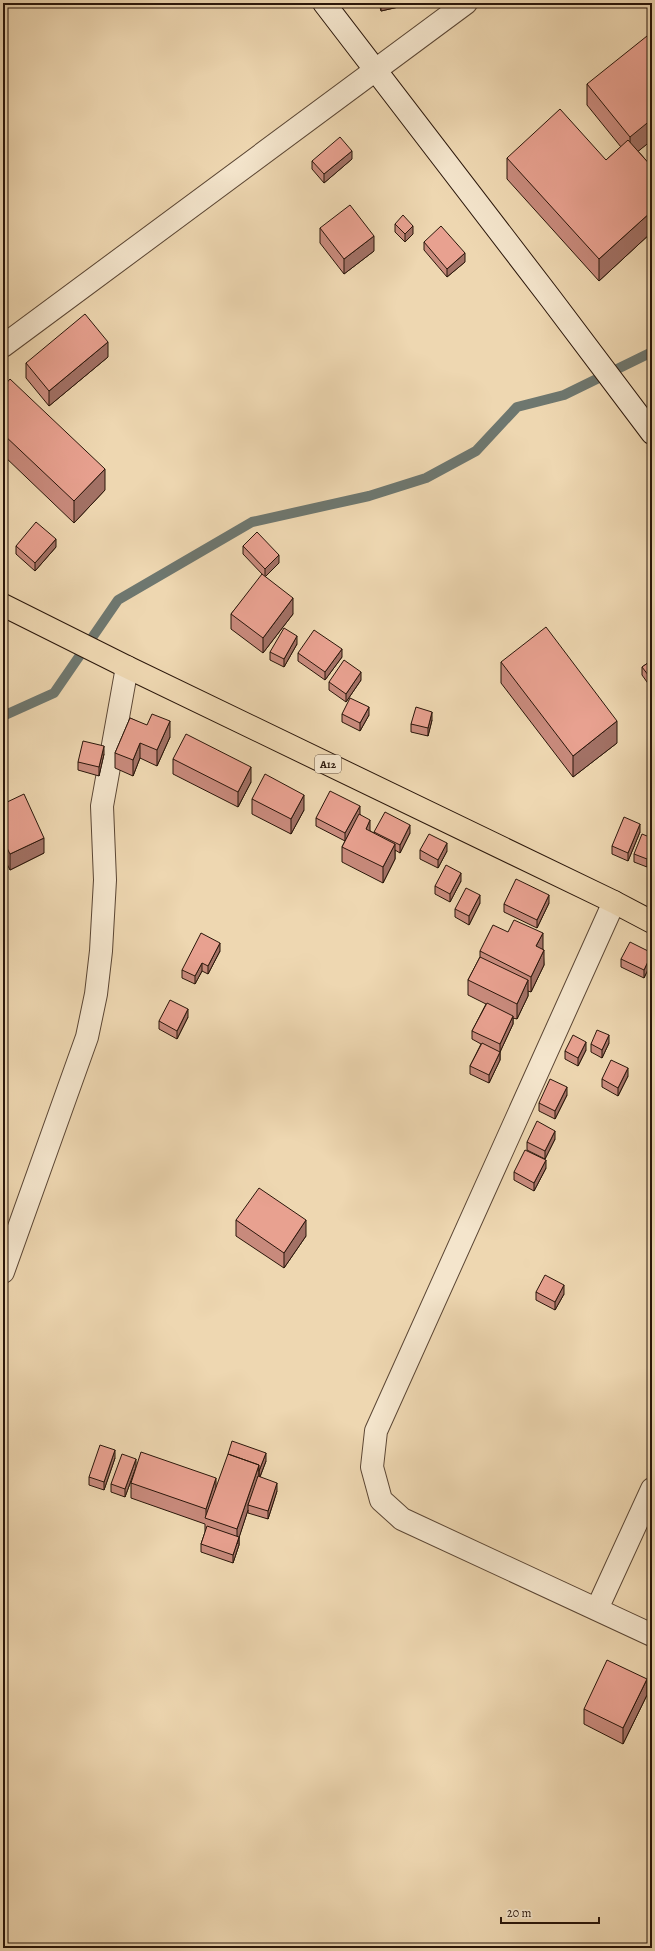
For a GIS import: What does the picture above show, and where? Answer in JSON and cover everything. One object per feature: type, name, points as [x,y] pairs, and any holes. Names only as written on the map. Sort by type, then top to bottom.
[{"type":"main road","name":"A12","points":[[3,605],[127,667],[614,902],[652,922]]},
{"type":"street","points":[[324,3],[652,433]]},
{"type":"street","points":[[3,346],[466,3]]},
{"type":"street","points":[[3,1272],[87,1037],[96,994],[101,951],[105,880],[102,806],[127,667]]},
{"type":"street","points":[[614,902],[376,1431],[372,1467],[381,1500],[402,1519],[652,1635]]},
{"type":"street","points":[[597,1609],[652,1489]]},
{"type":"building","points":[[652,32],[652,101],[650,103],[652,105],[652,119],[630,137],[587,84]]},
{"type":"building","points":[[560,109],[606,160],[628,140],[652,167],[652,211],[599,259],[507,158]]},
{"type":"building","points":[[340,137],[352,151],[324,174],[312,161]]},
{"type":"building","points":[[350,205],[374,236],[344,259],[320,228]]},
{"type":"building","points":[[403,215],[413,226],[405,234],[395,224]]},
{"type":"building","points":[[441,226],[465,253],[447,269],[424,242]]},
{"type":"building","points":[[85,314],[108,342],[49,391],[26,363]]},
{"type":"building","points":[[10,379],[105,469],[74,501],[3,434],[3,387]]},
{"type":"building","points":[[36,522],[56,539],[35,563],[16,546]]},
{"type":"building","points":[[257,532],[279,555],[265,569],[243,546]]},
{"type":"building","points":[[262,574],[293,598],[263,638],[231,614]]},
{"type":"building","points":[[546,627],[617,721],[573,756],[501,662]]},
{"type":"building","points":[[284,628],[297,636],[284,659],[270,652]]},
{"type":"building","points":[[314,630],[342,649],[325,672],[298,653]]},
{"type":"building","points":[[344,660],[361,672],[346,694],[329,682]]},
{"type":"building","points":[[652,660],[652,680],[642,667]]},
{"type":"building","points":[[350,698],[369,707],[360,723],[342,714]]},
{"type":"building","points":[[416,707],[432,712],[428,728],[411,724]]},
{"type":"building","points":[[152,714],[170,721],[157,750],[140,743],[133,760],[115,753],[130,718],[147,725]]},
{"type":"building","points":[[186,734],[251,767],[238,792],[173,759]]},
{"type":"building","points":[[83,741],[104,746],[99,767],[78,762]]},
{"type":"building","points":[[265,774],[304,795],[291,819],[252,799]]},
{"type":"building","points":[[330,791],[360,806],[345,833],[316,818]]},
{"type":"building","points":[[24,794],[44,838],[10,854],[3,840],[3,804]]},
{"type":"building","points":[[385,812],[410,825],[400,845],[374,832]]},
{"type":"building","points":[[359,814],[370,820],[366,829],[395,844],[383,867],[342,847]]},
{"type":"building","points":[[624,817],[640,824],[628,853],[612,846]]},
{"type":"building","points":[[429,834],[447,843],[438,860],[420,850]]},
{"type":"building","points":[[642,834],[652,838],[652,846],[647,859],[634,854]]},
{"type":"building","points":[[446,865],[461,873],[450,894],[435,886]]},
{"type":"building","points":[[516,879],[549,895],[537,920],[504,904]]},
{"type":"building","points":[[466,888],[480,895],[469,916],[455,909]]},
{"type":"building","points":[[514,920],[543,933],[536,946],[544,950],[531,977],[480,951],[493,925],[508,932]]},
{"type":"building","points":[[201,933],[220,943],[208,966],[202,963],[195,976],[182,970]]},
{"type":"building","points":[[630,942],[652,953],[644,970],[621,959]]},
{"type":"building","points":[[480,957],[528,980],[517,1004],[468,980]]},
{"type":"building","points":[[170,1000],[188,1009],[177,1031],[159,1021]]},
{"type":"building","points":[[487,1003],[513,1016],[500,1044],[472,1031]]},
{"type":"building","points":[[597,1030],[609,1035],[602,1050],[591,1044]]},
{"type":"building","points":[[573,1035],[586,1042],[578,1058],[565,1051]]},
{"type":"building","points":[[482,1043],[500,1052],[489,1075],[470,1066]]},
{"type":"building","points":[[611,1060],[628,1068],[618,1088],[602,1079]]},
{"type":"building","points":[[550,1079],[567,1087],[555,1111],[539,1103]]},
{"type":"building","points":[[537,1121],[555,1131],[545,1151],[527,1142]]},
{"type":"building","points":[[525,1150],[546,1160],[534,1183],[514,1172]]},
{"type":"building","points":[[259,1188],[306,1220],[284,1253],[236,1220]]},
{"type":"building","points":[[545,1275],[564,1285],[555,1302],[536,1292]]},
{"type":"building","points":[[232,1441],[266,1453],[259,1471],[259,1465],[228,1454]]},
{"type":"building","points":[[100,1445],[115,1450],[104,1482],[89,1477]]},
{"type":"building","points":[[141,1452],[216,1478],[206,1509],[131,1483]]},
{"type":"building","points":[[122,1454],[136,1459],[125,1489],[111,1484]]},
{"type":"building","points":[[228,1454],[259,1465],[237,1529],[205,1518]]},
{"type":"building","points":[[258,1476],[277,1483],[268,1511],[248,1505]]},
{"type":"building","points":[[207,1526],[239,1537],[233,1555],[201,1544]]},
{"type":"building","points":[[607,1660],[647,1679],[623,1728],[584,1709]]},
{"type":"waterway","points":[[3,716],[54,693],[118,600],[252,522],[369,496],[426,478],[476,451],[517,407],[564,395],[652,352]]}]
